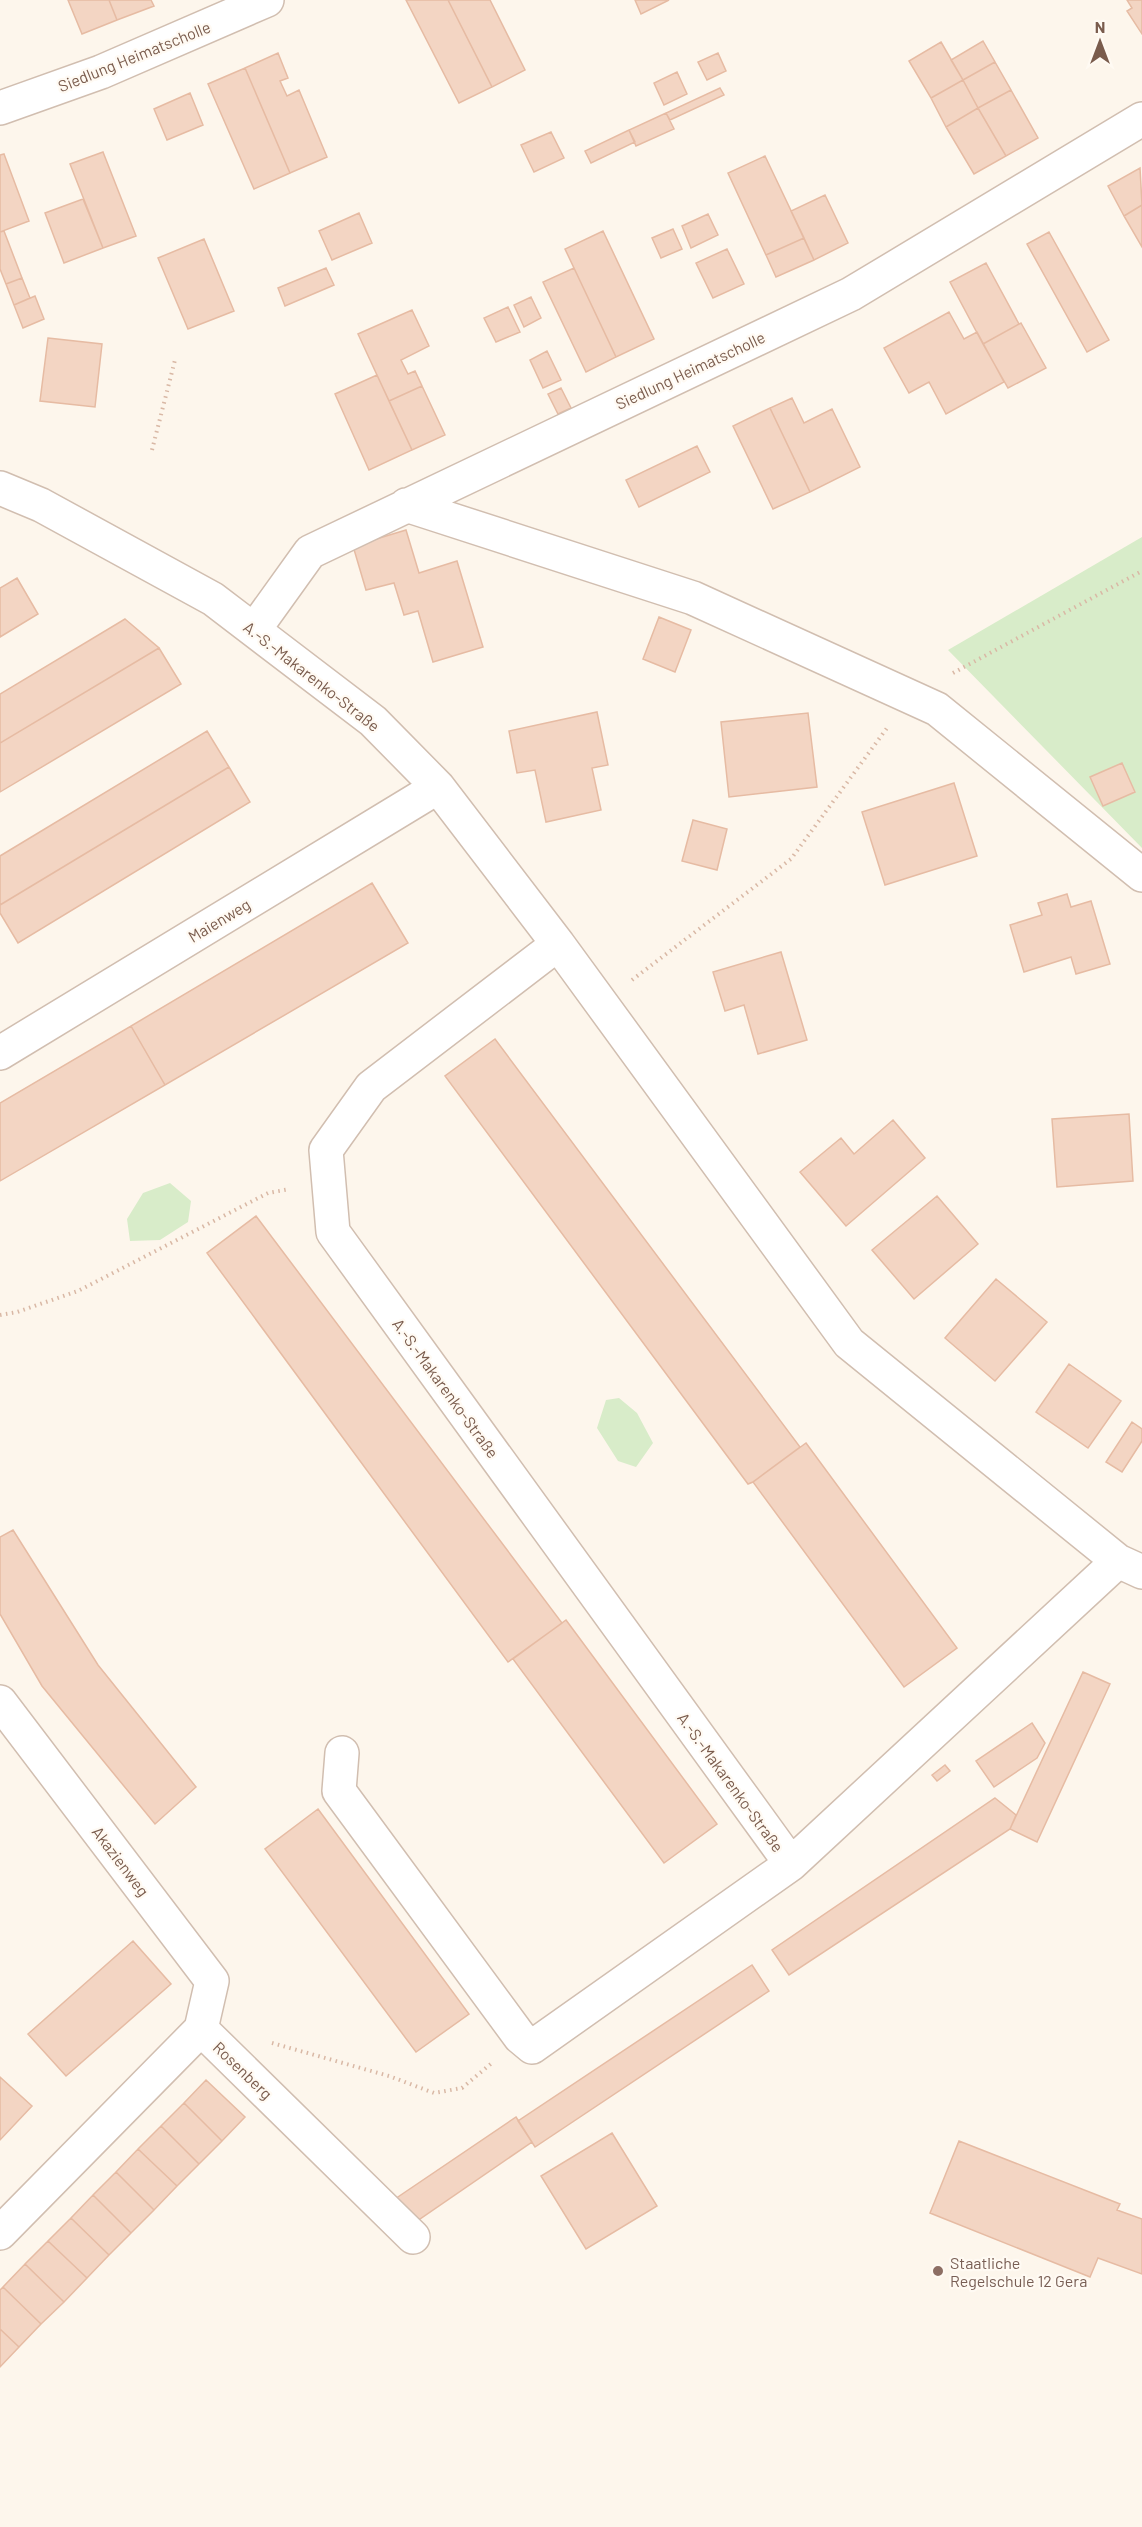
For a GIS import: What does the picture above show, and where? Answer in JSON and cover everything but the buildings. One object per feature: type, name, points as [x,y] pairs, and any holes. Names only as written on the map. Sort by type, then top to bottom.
[{"type":"street","name":"Siedlung Heimatscholle","points":[[0,108],[101,72],[267,0]]},
{"type":"street","name":"Siedlung Heimatscholle","points":[[254,630],[310,552],[851,294],[1142,119]]},
{"type":"street","name":"A.-S.-Makarenko-Straße","points":[[0,488],[41,505],[213,599],[373,721],[438,788],[558,944],[849,1343],[1130,1566],[791,1864],[532,2047],[520,2037]]},
{"type":"street","points":[[406,505],[693,598],[937,709],[1142,875]]},
{"type":"street","name":"Maienweg","points":[[0,1053],[438,788]]},
{"type":"street","name":"A.-S.-Makarenko-Straße","points":[[558,944],[371,1087],[326,1150],[333,1232],[791,1864]]},
{"type":"street","name":"Akazienweg","points":[[0,1702],[212,1981],[201,2029]]},
{"type":"street","points":[[342,1753],[339,1791],[520,2037]]},
{"type":"street","name":"Rosenberg","points":[[0,2234],[201,2029],[412,2237]]},
{"type":"path","points":[[152,450],[175,360]]},
{"type":"path","points":[[601,1004],[791,859],[910,697],[1142,571]]},
{"type":"path","points":[[0,1315],[17,1312],[78,1291],[268,1193],[329,1182]]},
{"type":"path","points":[[263,2040],[389,2076],[434,2092],[462,2088],[520,2037]]},
{"type":"green space","points":[[1142,537],[1142,848],[948,650]]},
{"type":"green space","points":[[170,1183],[191,1201],[188,1222],[160,1240],[130,1241],[127,1219],[143,1193]]},
{"type":"green space","points":[[619,1398],[637,1413],[653,1443],[636,1467],[618,1461],[597,1428],[606,1400]]},
{"type":"place","name":"Staatliche Regelschule 12 Gera","points":[[938,2271]]}]
